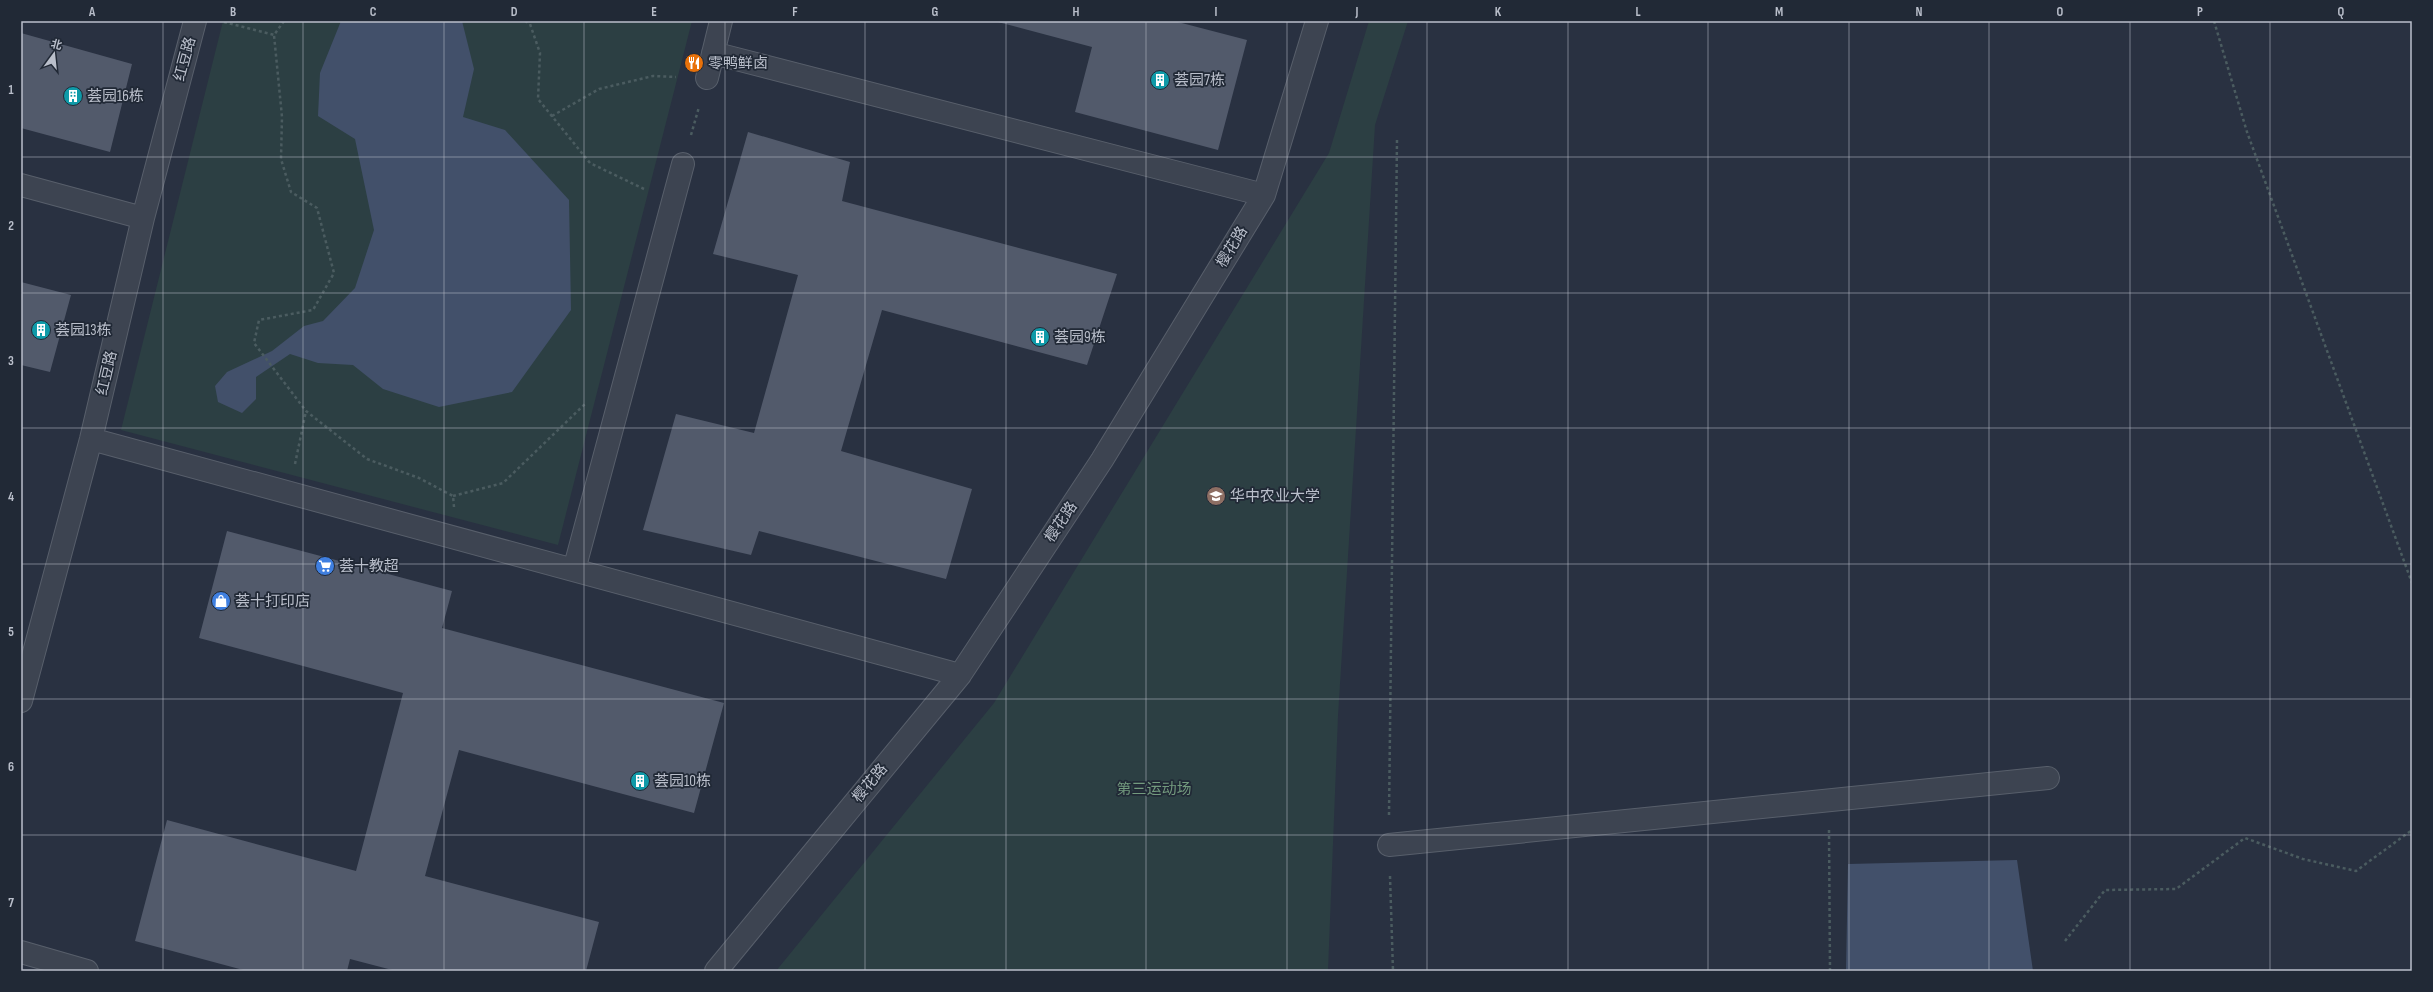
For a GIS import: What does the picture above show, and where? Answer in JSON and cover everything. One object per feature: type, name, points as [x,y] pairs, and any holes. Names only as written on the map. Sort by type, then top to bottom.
[{"type":"street","points":[[707,78],[721,21]]},
{"type":"street","name":"樱花路","points":[[716,971],[960,675],[1102,460],[1264,195],[1317,21]]},
{"type":"street","name":"红豆路","points":[[22,692],[91,440],[143,218],[192,22]]},
{"type":"street","points":[[713,53],[1264,195]]},
{"type":"street","points":[[574,570],[683,164]]},
{"type":"street","points":[[21,185],[143,218]]},
{"type":"street","points":[[91,440],[960,675]]},
{"type":"street","points":[[1389,845],[2048,778]]},
{"type":"street","points":[[21,952],[87,971]]},
{"type":"path","points":[[221,21],[274,36]]},
{"type":"path","points":[[284,21],[274,36],[282,116],[281,159],[291,192],[316,208],[334,273],[313,310],[259,320],[254,343],[277,376],[306,411],[367,459],[419,478],[453,496],[503,483],[590,400]]},
{"type":"path","points":[[525,21],[530,24],[540,53],[538,100],[590,163],[672,203]]},
{"type":"path","points":[[530,24],[534,21]]},
{"type":"path","points":[[2214,21],[2247,132],[2412,583]]},
{"type":"path","points":[[552,116],[599,89],[653,76],[707,78],[683,164]]},
{"type":"path","points":[[1393,971],[1389,845],[1397,140]]},
{"type":"path","points":[[289,493],[306,411]]},
{"type":"path","points":[[453,496],[459,539]]},
{"type":"path","points":[[1829,800],[1830,971]]},
{"type":"path","points":[[2065,941],[2105,890],[2176,890],[2245,838],[2303,859],[2356,871],[2412,830]]},
{"type":"green space","points":[[223,21],[692,21],[558,545],[121,430]]},
{"type":"green space","name":"第三运动场","points":[[1369,21],[1408,21],[1375,125],[1338,716],[1328,971],[776,971],[994,703],[1329,153]]},
{"type":"water","points":[[341,21],[462,21],[474,69],[463,117],[505,130],[569,200],[571,310],[512,392],[439,407],[383,389],[353,365],[318,363],[290,354],[256,377],[256,399],[242,413],[218,402],[215,386],[227,372],[272,351],[304,326],[323,321],[355,288],[374,230],[355,139],[318,116],[320,73]]},
{"type":"water","points":[[2017,860],[2033,971],[1846,971],[1848,864]]},
{"type":"building","name":"荟园7栋","points":[[994,21],[1174,21],[1247,40],[1218,150],[1075,112],[1092,47]]},
{"type":"building","name":"荟园16栋","points":[[21,33],[132,64],[110,152],[21,128]]},
{"type":"building","name":"荟园9栋","points":[[748,132],[850,162],[842,201],[1117,274],[1087,365],[882,310],[841,451],[972,489],[946,579],[759,531],[751,555],[643,530],[676,414],[754,433],[798,275],[713,254]]},
{"type":"building","name":"荟园13栋","points":[[21,282],[71,295],[50,372],[21,365]]},
{"type":"building","name":"荟园10栋","points":[[227,531],[452,591],[442,628],[724,703],[694,813],[459,750],[425,876],[599,922],[586,971],[396,971],[350,959],[347,971],[247,971],[135,941],[167,820],[356,871],[403,693],[199,638]]},
{"type":"place","name":"零鸭鲜卤","points":[[694,63]]},
{"type":"place","name":"荟园7栋","points":[[1160,80]]},
{"type":"place","name":"荟园16栋","points":[[73,96]]},
{"type":"place","name":"荟园13栋","points":[[41,330]]},
{"type":"place","name":"荟园9栋","points":[[1040,337]]},
{"type":"place","name":"华中农业大学","points":[[1216,496]]},
{"type":"place","name":"荟十教超","points":[[325,566]]},
{"type":"place","name":"荟十打印店","points":[[221,601]]},
{"type":"place","name":"荟园10栋","points":[[640,781]]}]
